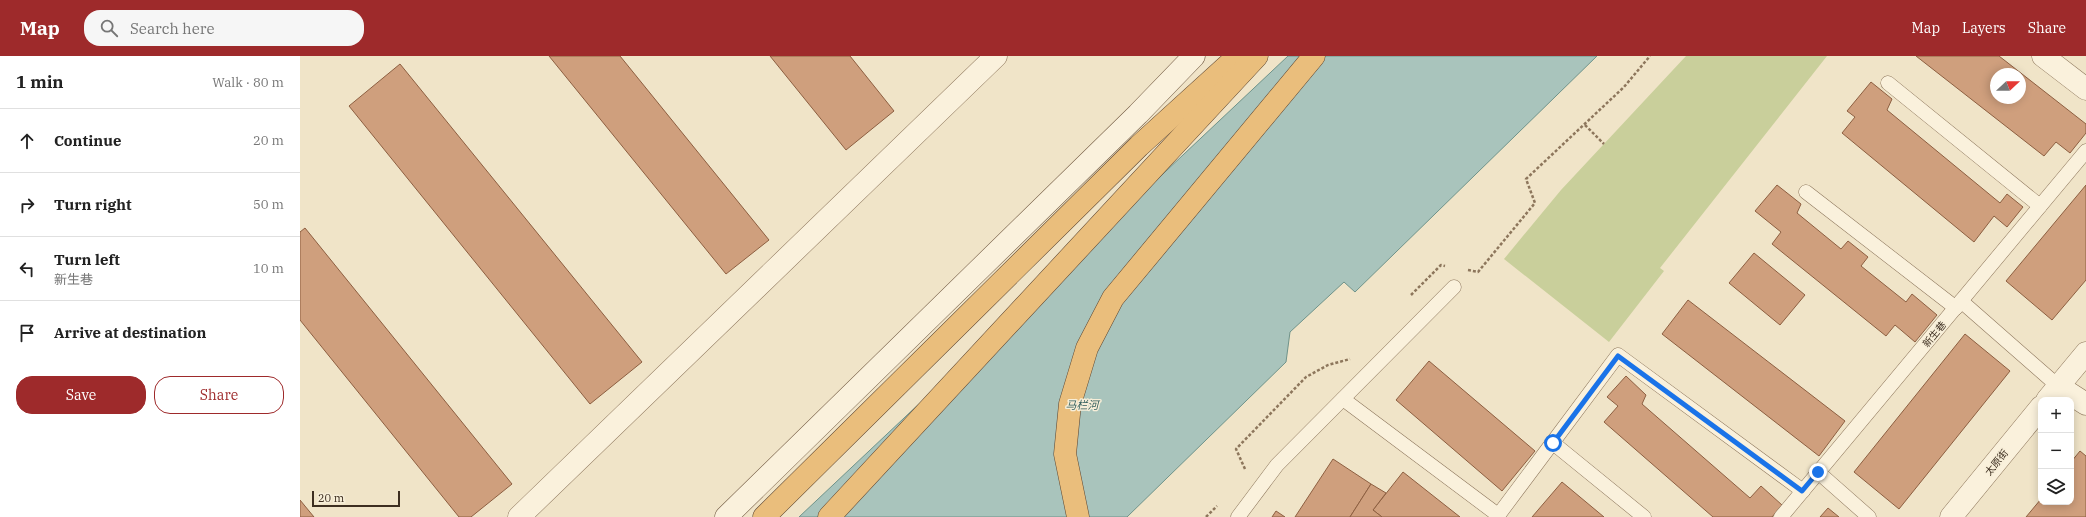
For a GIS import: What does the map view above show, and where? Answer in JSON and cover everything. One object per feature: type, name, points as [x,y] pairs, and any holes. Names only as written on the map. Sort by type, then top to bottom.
[{"type":"highway","points":[[764,517],[1140,146],[1238,56]]},
{"type":"highway","points":[[829,517],[1257,56]]},
{"type":"highway","points":[[1078,517],[1065,454],[1070,404],[1087,348],[1113,298],[1314,56]]},
{"type":"street","points":[[519,517],[996,56]]},
{"type":"street","points":[[726,517],[1138,114],[1194,56]]},
{"type":"street","points":[[2043,56],[2086,89]]},
{"type":"street","points":[[2086,353],[2053,393],[2086,404]]},
{"type":"street","name":"太原街","points":[[1951,517],[2038,411]]},
{"type":"lane","points":[[1888,83],[2040,206]]},
{"type":"lane","name":"新生巷","points":[[1781,517],[2086,152]]},
{"type":"lane","points":[[1806,192],[1958,304],[2053,393]]},
{"type":"lane","points":[[1238,517],[1277,465],[1454,287]]},
{"type":"lane","points":[[1343,399],[1497,516],[1618,356],[1802,491]]},
{"type":"lane","points":[[1553,443],[1644,517]]},
{"type":"lane","points":[[1818,472],[1869,517]]},
{"type":"path","points":[[1585,125],[1604,144]]},
{"type":"path","points":[[1248,474],[1236,450],[1306,377],[1328,365],[1350,359]]},
{"type":"green space","points":[[1686,56],[1827,56],[1660,268],[1664,271],[1609,342],[1504,259],[1561,190]]},
{"type":"water","name":"马栏河","points":[[1288,56],[1597,56],[1355,292],[1344,282],[1290,332],[1286,362],[1127,517],[799,517]]},
{"type":"building","points":[[549,56],[620,56],[769,240],[726,274]]},
{"type":"building","points":[[770,56],[850,56],[894,111],[846,150]]},
{"type":"building","points":[[1916,56],[1999,56],[2014,68],[1990,68],[1990,104],[2026,104],[2026,77],[2086,124],[2086,133],[2070,153],[2056,142],[2044,156]]},
{"type":"building","points":[[400,64],[642,362],[590,404],[349,106]]},
{"type":"building","points":[[1871,82],[1892,99],[1887,110],[2000,203],[2007,194],[2023,207],[2007,227],[1994,216],[1974,242],[1842,133],[1855,117],[1847,111]]},
{"type":"building","points":[[1777,185],[1801,204],[1797,213],[1841,249],[1848,241],[1868,257],[1861,266],[1906,302],[1912,294],[1937,315],[1915,342],[1895,325],[1886,336],[1772,244],[1781,232],[1755,211]]},
{"type":"building","points":[[2086,185],[2086,280],[2052,320],[2006,281]]},
{"type":"building","points":[[305,228],[512,484],[471,517],[459,517],[300,320],[300,232]]},
{"type":"building","points":[[1754,253],[1805,295],[1780,325],[1729,283]]},
{"type":"building","points":[[1688,300],[1845,421],[1819,456],[1662,334]]},
{"type":"building","points":[[1965,334],[2010,371],[1899,509],[1854,472]]},
{"type":"building","points":[[1429,361],[1535,451],[1502,491],[1396,400]]},
{"type":"building","points":[[1626,376],[1646,395],[1642,404],[1750,498],[1761,486],[1782,505],[1772,517],[1713,517],[1604,422],[1618,406],[1607,397]]},
{"type":"building","points":[[2080,451],[2086,456],[2086,517],[2026,517],[2038,503],[2038,505],[2074,505],[2074,458]]},
{"type":"building","points":[[1333,459],[1371,484],[1350,517],[1295,517]]},
{"type":"building","points":[[1403,472],[1460,517],[1382,517],[1373,510]]},
{"type":"building","points":[[1562,482],[1604,517],[1532,517]]},
{"type":"building","points":[[1371,484],[1386,493],[1373,510],[1382,517],[1350,517]]},
{"type":"building","points":[[300,500],[314,517],[300,517]]},
{"type":"building","points":[[1828,508],[1839,517],[1820,517]]},
{"type":"building","points":[[1276,511],[1285,517],[1272,517]]},
{"type":"route","points":[[1553,443],[1618,356],[1802,491],[1818,472]]}]
